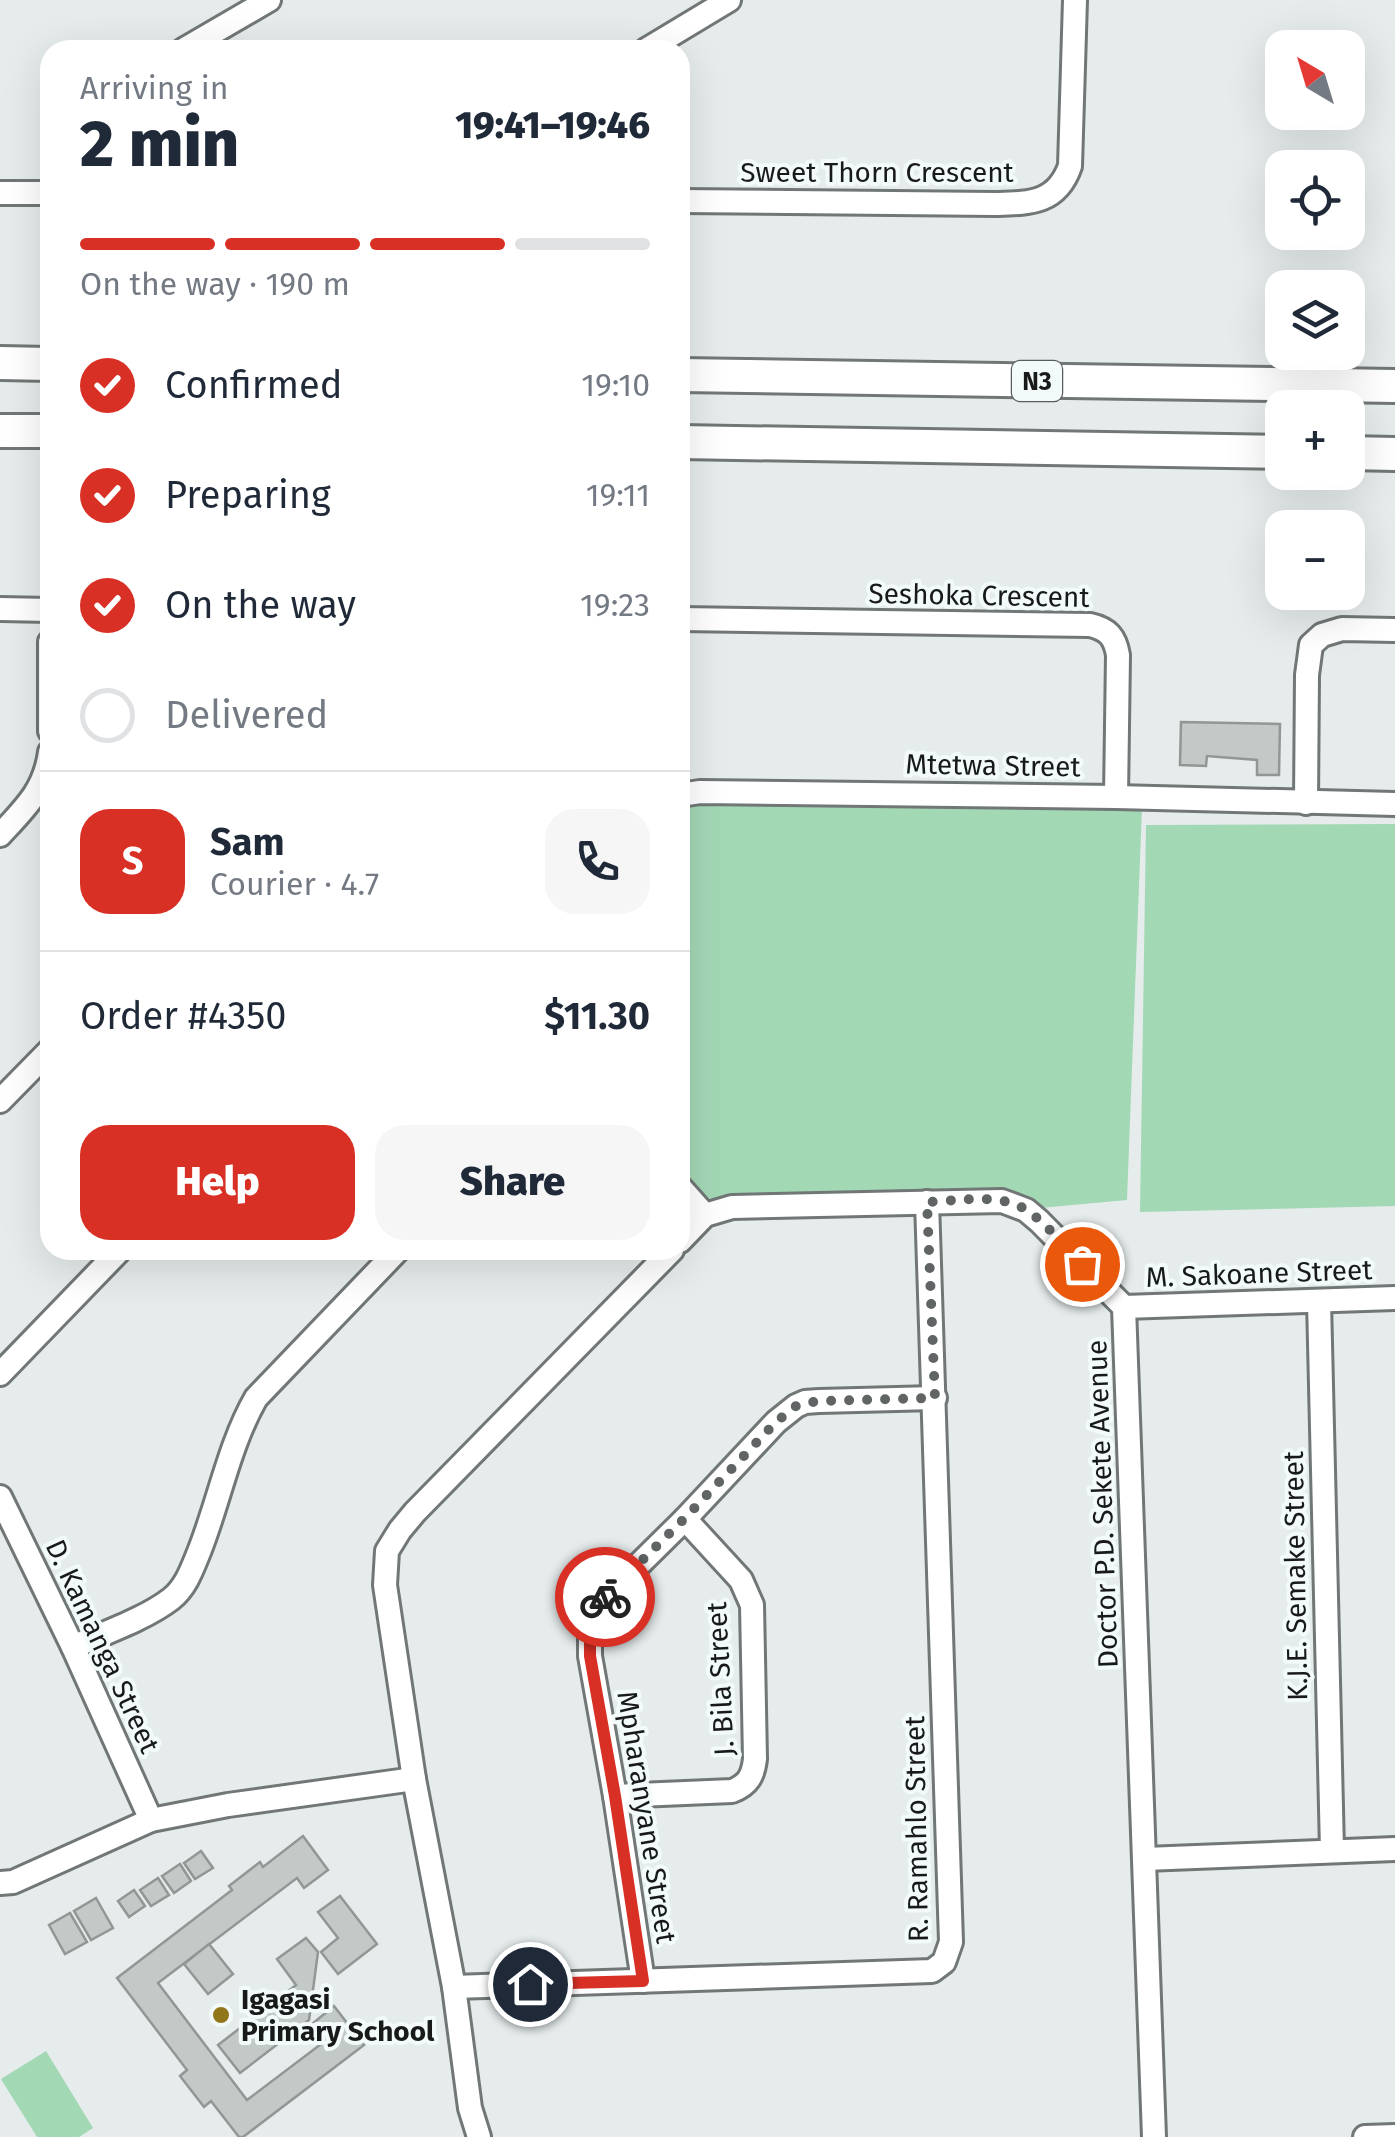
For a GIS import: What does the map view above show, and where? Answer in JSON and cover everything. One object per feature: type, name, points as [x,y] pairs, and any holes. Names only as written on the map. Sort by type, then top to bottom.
[{"type":"highway","points":[[0,363],[40,364]]},
{"type":"highway","name":"N3","points":[[690,375],[1395,386]]},
{"type":"highway","points":[[0,430],[40,431]]},
{"type":"highway","points":[[690,442],[1265,452]]},
{"type":"highway","points":[[1365,453],[1395,454]]},
{"type":"street","points":[[200,40],[269,0]]},
{"type":"street","points":[[663,40],[729,0]]},
{"type":"street","name":"Sweet Thorn Crescent","points":[[690,200],[1007,204],[1032,202],[1050,195],[1066,179],[1070,166],[1075,0]]},
{"type":"street","points":[[0,193],[40,193]]},
{"type":"street","points":[[0,609],[40,610]]},
{"type":"street","name":"Seshoka Crescent","points":[[690,618],[1101,628],[1111,634],[1118,655],[1116,797]]},
{"type":"street","points":[[1306,803],[1307,675],[1311,645],[1322,635],[1342,629],[1395,630]]},
{"type":"street","points":[[0,835],[40,786]]},
{"type":"street","name":"Mtetwa Street","points":[[690,794],[1395,804]]},
{"type":"street","points":[[0,1101],[40,1064]]},
{"type":"street","points":[[690,1199],[705,1216],[690,1231]]},
{"type":"street","name":"Doctor P.D. Sekete Avenue","points":[[705,1216],[732,1207],[1002,1201],[1026,1210],[1124,1308],[1154,2137]]},
{"type":"street","name":"R. Ramahlo Street","points":[[454,1987],[932,1971],[948,1956],[951,1942],[927,1202]]},
{"type":"street","points":[[0,1374],[110,1260]]},
{"type":"street","points":[[73,1647],[154,1609],[181,1589],[208,1529],[244,1422],[256,1398],[388,1260]]},
{"type":"street","points":[[479,2137],[470,2108],[454,1987],[414,1779],[385,1585],[387,1550],[415,1512],[662,1260]]},
{"type":"street","name":"M. Sakoane Street","points":[[1124,1308],[1395,1298]]},
{"type":"street","name":"K.J.E. Semake Street","points":[[1319,1301],[1332,1850]]},
{"type":"street","name":"Mpharanyane Street","points":[[643,1981],[590,1656],[590,1625],[602,1601],[796,1406],[818,1401],[935,1398]]},
{"type":"street","name":"D. Kamanga Street","points":[[0,1496],[152,1820]]},
{"type":"street","name":"J. Bila Street","points":[[615,1796],[732,1791],[742,1787],[754,1772],[752,1605],[741,1580],[685,1518]]},
{"type":"street","points":[[7,1883],[152,1820],[228,1805],[414,1779]]},
{"type":"street","points":[[1144,1859],[1395,1849]]},
{"type":"street","points":[[1365,2137],[1395,2136]]},
{"type":"green space","points":[[690,802],[1142,807],[1127,1200],[1040,1208],[1020,1195],[974,1192],[713,1201],[690,1180]]},
{"type":"green space","points":[[1395,824],[1395,1206],[1140,1212],[1146,825]]},
{"type":"green space","points":[[46,2051],[93,2128],[79,2137],[37,2137],[1,2079]]},
{"type":"building","points":[[1181,722],[1280,724],[1279,775],[1257,775],[1257,760],[1207,756],[1206,766],[1180,765]]},
{"type":"building","points":[[303,1836],[328,1870],[304,1888],[297,1878],[158,1983],[247,2100],[325,2041],[312,2024],[334,2006],[364,2045],[239,2137],[211,2101],[204,2107],[180,2076],[187,2070],[117,1978],[232,1890],[229,1886],[260,1862],[263,1867]]},
{"type":"building","points":[[201,1851],[213,1868],[195,1879],[184,1863]]},
{"type":"building","points":[[180,1864],[191,1881],[174,1893],[162,1876]]},
{"type":"building","points":[[158,1878],[169,1895],[151,1906],[140,1890]]},
{"type":"building","points":[[134,1890],[145,1906],[129,1917],[118,1901]]},
{"type":"building","points":[[340,1896],[377,1944],[338,1974],[321,1952],[338,1938],[318,1912]]},
{"type":"building","points":[[96,1898],[113,1928],[91,1940],[74,1911]]},
{"type":"building","points":[[70,1913],[87,1942],[65,1954],[49,1925]]},
{"type":"building","points":[[306,1938],[318,1952],[309,2020],[240,2073],[218,2045],[296,1985],[277,1959]]},
{"type":"building","points":[[209,1944],[233,1974],[208,1994],[184,1964]]},
{"type":"way so far","points":[[605,1597],[796,1406],[818,1401],[935,1398],[927,1202],[987,1200],[1015,1204],[1039,1221],[1082,1264]]},
{"type":"place","name":"Igagasi Primary School","points":[[221,2015]]},
{"type":"route","points":[[530,1984],[643,1981],[590,1656],[590,1625],[605,1597]]}]
